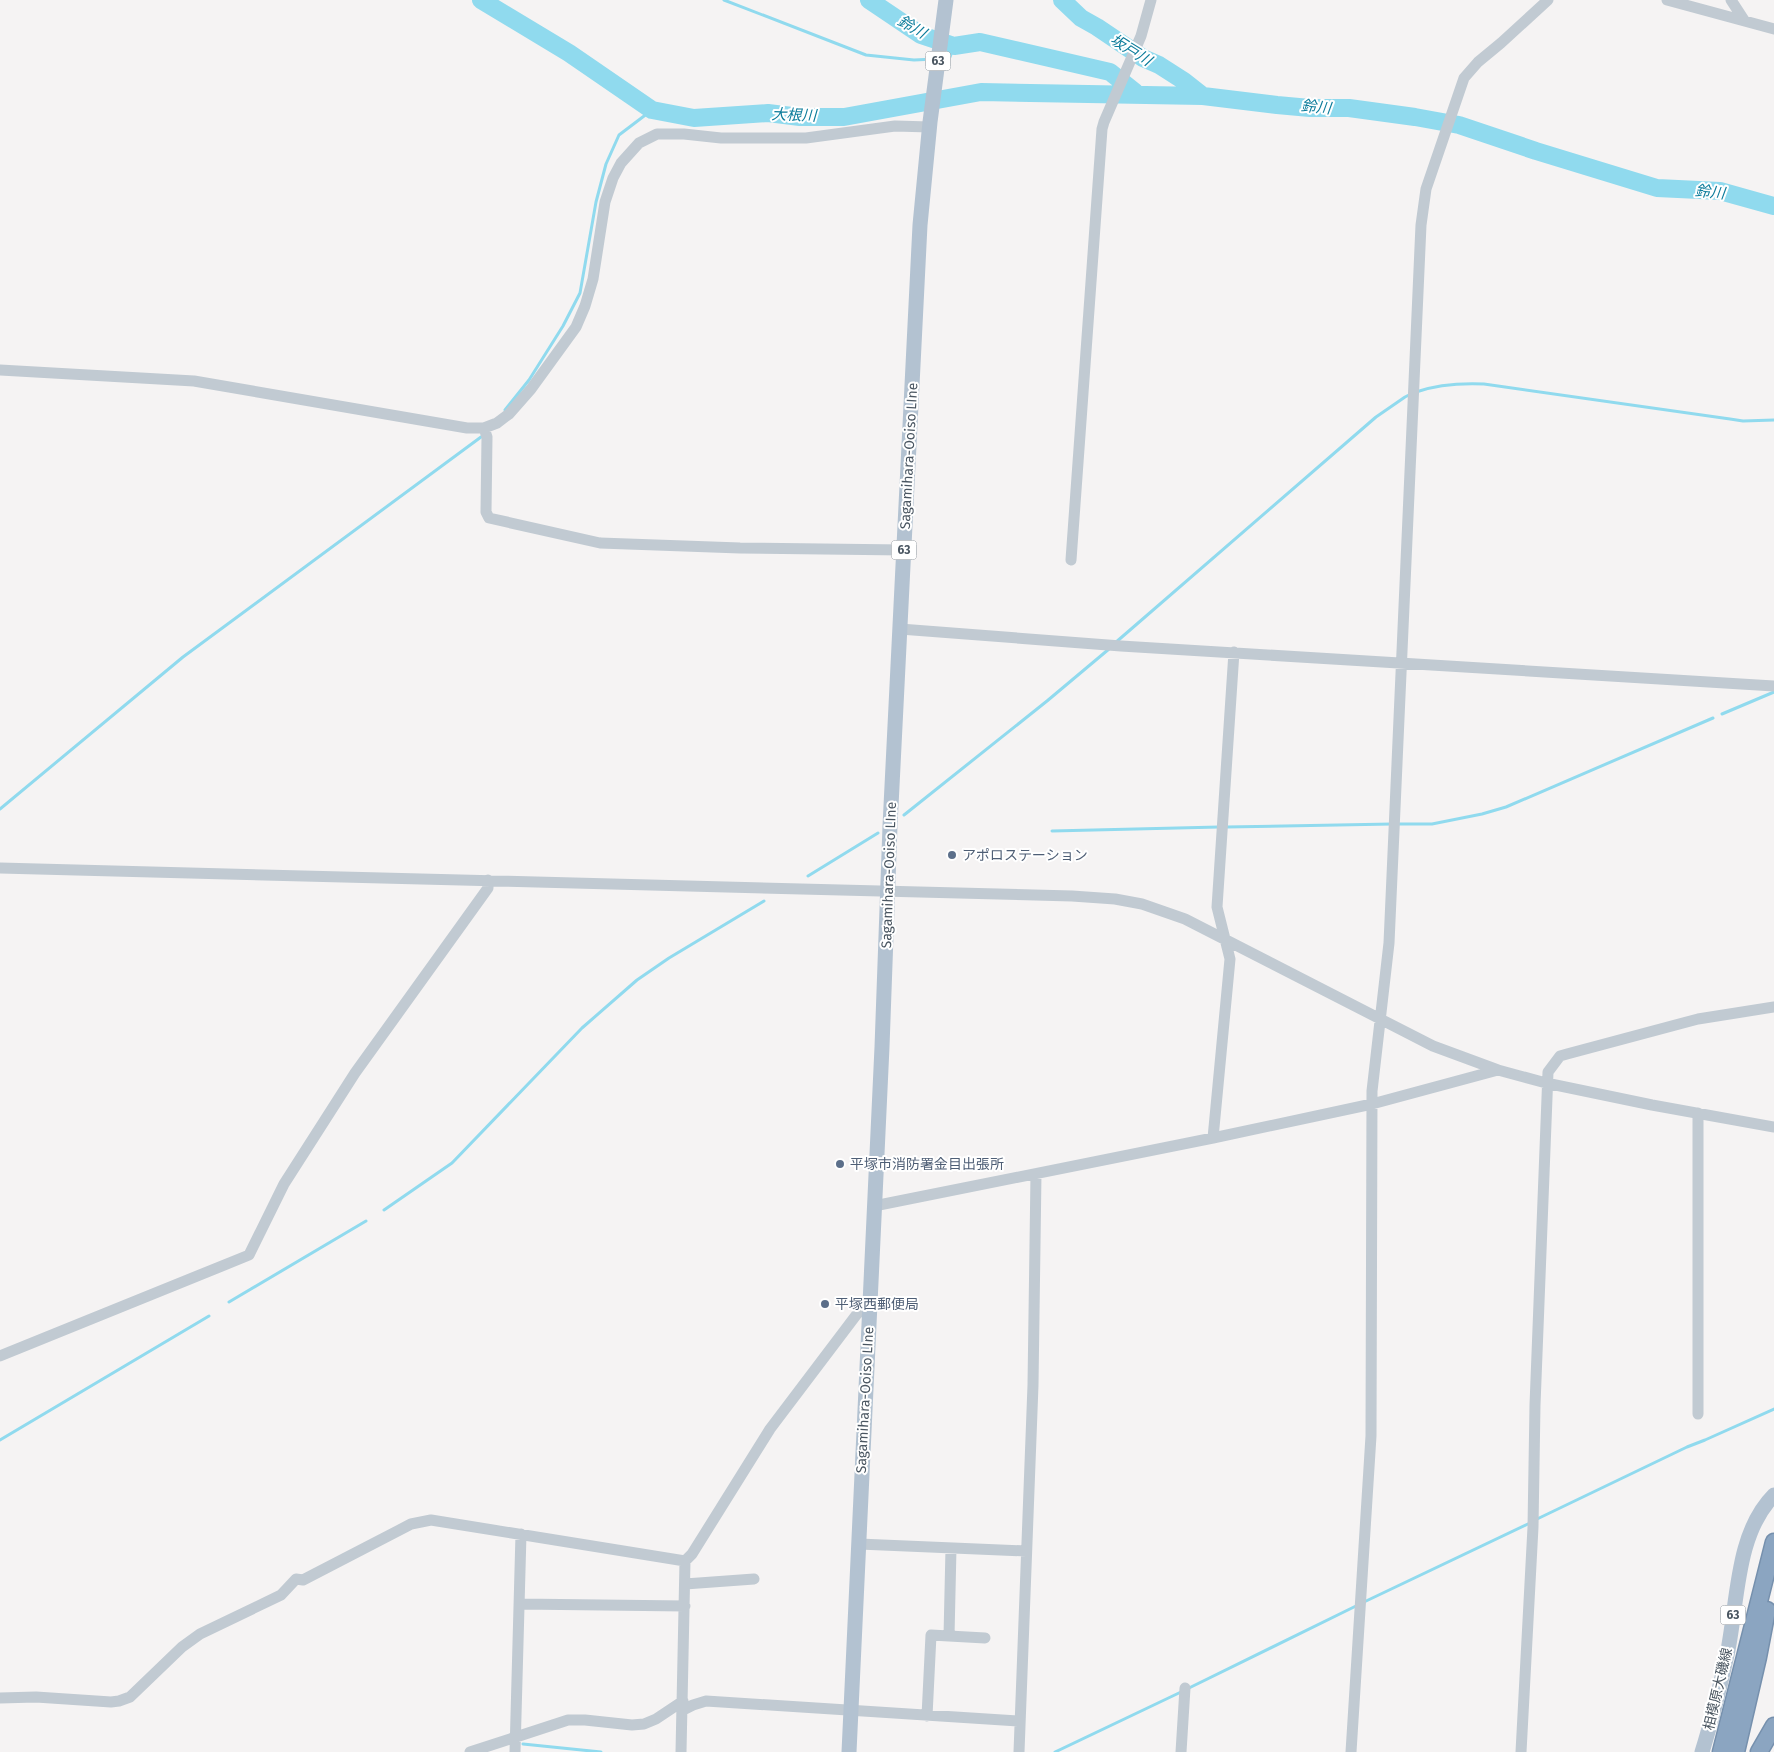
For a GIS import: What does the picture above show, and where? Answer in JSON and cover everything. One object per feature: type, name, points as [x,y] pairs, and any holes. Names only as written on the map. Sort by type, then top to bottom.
[{"type":"highway","points":[[1720,1752],[1774,1542]]},
{"type":"highway","points":[[1736,1752],[1774,1581]]},
{"type":"highway","points":[[1759,1752],[1774,1726]]},
{"type":"main road","name":"Sagamihara-Ooiso LIne","points":[[849,1752],[920,225],[930,125],[946,0]]},
{"type":"main road","name":"相模原大磯線","points":[[1704,1748],[1727,1654],[1748,1538],[1768,1502],[1774,1495]]},
{"type":"street","points":[[1071,560],[1104,122],[1141,32],[1151,0]]},
{"type":"street","points":[[1351,1752],[1371,1436],[1372,1104],[1389,943],[1422,225],[1426,189],[1464,78],[1478,62],[1548,0]]},
{"type":"street","points":[[1667,0],[1774,29]]},
{"type":"street","points":[[1731,0],[1744,20]]},
{"type":"street","points":[[0,370],[194,381],[457,427],[484,428],[498,423],[509,414],[531,389],[576,327],[593,279],[605,202],[613,178],[620,164],[639,143],[657,134],[729,138],[797,138],[895,126],[930,125]]},
{"type":"street","points":[[484,428],[487,437],[486,512],[489,518],[600,543],[740,548],[904,550]]},
{"type":"street","points":[[900,629],[1774,686]]},
{"type":"street","points":[[1213,1138],[1230,959],[1217,907],[1234,652]]},
{"type":"street","points":[[0,868],[1115,898],[1142,904],[1185,919],[1433,1046],[1498,1070],[1546,1083],[1774,1127]]},
{"type":"street","points":[[0,1356],[249,1255],[284,1184],[350,1081],[488,888],[488,880]]},
{"type":"street","points":[[1521,1752],[1533,1527],[1546,1083],[1548,1072],[1560,1056],[1698,1019],[1774,1007]]},
{"type":"street","points":[[874,1206],[1372,1104],[1498,1070]]},
{"type":"street","points":[[1698,1113],[1698,1414]]},
{"type":"street","points":[[1019,1752],[1033,1385],[1036,1174]]},
{"type":"street","points":[[681,1752],[685,1560],[692,1554],[770,1429],[857,1314],[863,1308],[869,1306]]},
{"type":"street","points":[[0,1698],[36,1697],[111,1702],[130,1697],[182,1647],[200,1634],[281,1595],[296,1579],[303,1580],[411,1524],[431,1520],[685,1560]]},
{"type":"street","points":[[515,1752],[521,1534]]},
{"type":"street","points":[[859,1544],[1026,1551]]},
{"type":"street","points":[[949,1636],[951,1548]]},
{"type":"street","points":[[685,1584],[754,1579]]},
{"type":"street","points":[[519,1604],[685,1606]]},
{"type":"street","points":[[927,1716],[931,1635],[985,1638]]},
{"type":"street","points":[[1181,1752],[1185,1691]]},
{"type":"street","points":[[470,1752],[568,1720],[632,1725],[644,1724],[683,1706],[706,1701],[1019,1721]]},
{"type":"waterway","name":"大根川","points":[[481,0],[569,53],[652,110],[694,118],[768,113],[800,117],[844,117],[981,92],[1203,96],[1310,108],[1349,108],[1459,125],[1657,188],[1720,191],[1774,206]]},
{"type":"waterway","points":[[724,0],[866,55],[914,60],[935,59]]},
{"type":"waterway","name":"鈴川","points":[[869,0],[921,35],[954,46],[980,42],[1110,72],[1135,92]]},
{"type":"waterway","name":"坂戸川","points":[[1062,0],[1081,18],[1143,58],[1159,65],[1203,96]]},
{"type":"waterway","points":[[943,58],[950,57],[954,46]]},
{"type":"waterway","points":[[505,410],[529,380],[563,326],[580,293],[596,202],[606,164],[619,135],[652,110]]},
{"type":"waterway","points":[[1416,392],[1433,387],[1484,384],[1743,421],[1774,420]]},
{"type":"waterway","points":[[1115,643],[1376,417],[1411,394]]},
{"type":"waterway","points":[[0,809],[183,657],[481,437]]},
{"type":"waterway","points":[[904,815],[1109,649]]},
{"type":"waterway","points":[[1722,714],[1774,692]]},
{"type":"waterway","points":[[1398,824],[1432,824],[1506,807],[1713,718]]},
{"type":"waterway","points":[[1226,827],[1392,824]]},
{"type":"waterway","points":[[1052,831],[1219,827]]},
{"type":"waterway","points":[[808,876],[878,833]]},
{"type":"waterway","points":[[384,1210],[452,1163],[582,1028],[637,980],[669,958],[764,901]]},
{"type":"waterway","points":[[229,1302],[366,1221]]},
{"type":"waterway","points":[[0,1440],[209,1316]]},
{"type":"waterway","points":[[1535,1520],[1687,1447],[1774,1409]]},
{"type":"waterway","points":[[1364,1602],[1530,1523]]},
{"type":"waterway","points":[[1189,1688],[1358,1605]]},
{"type":"waterway","points":[[1055,1752],[1181,1692]]},
{"type":"waterway","points":[[523,1744],[601,1752]]},
{"type":"place","name":"アポロステーション","points":[[952,855]]},
{"type":"place","name":"平塚市消防署金目出張所","points":[[840,1164]]},
{"type":"place","name":"平塚西郵便局","points":[[825,1304]]}]
